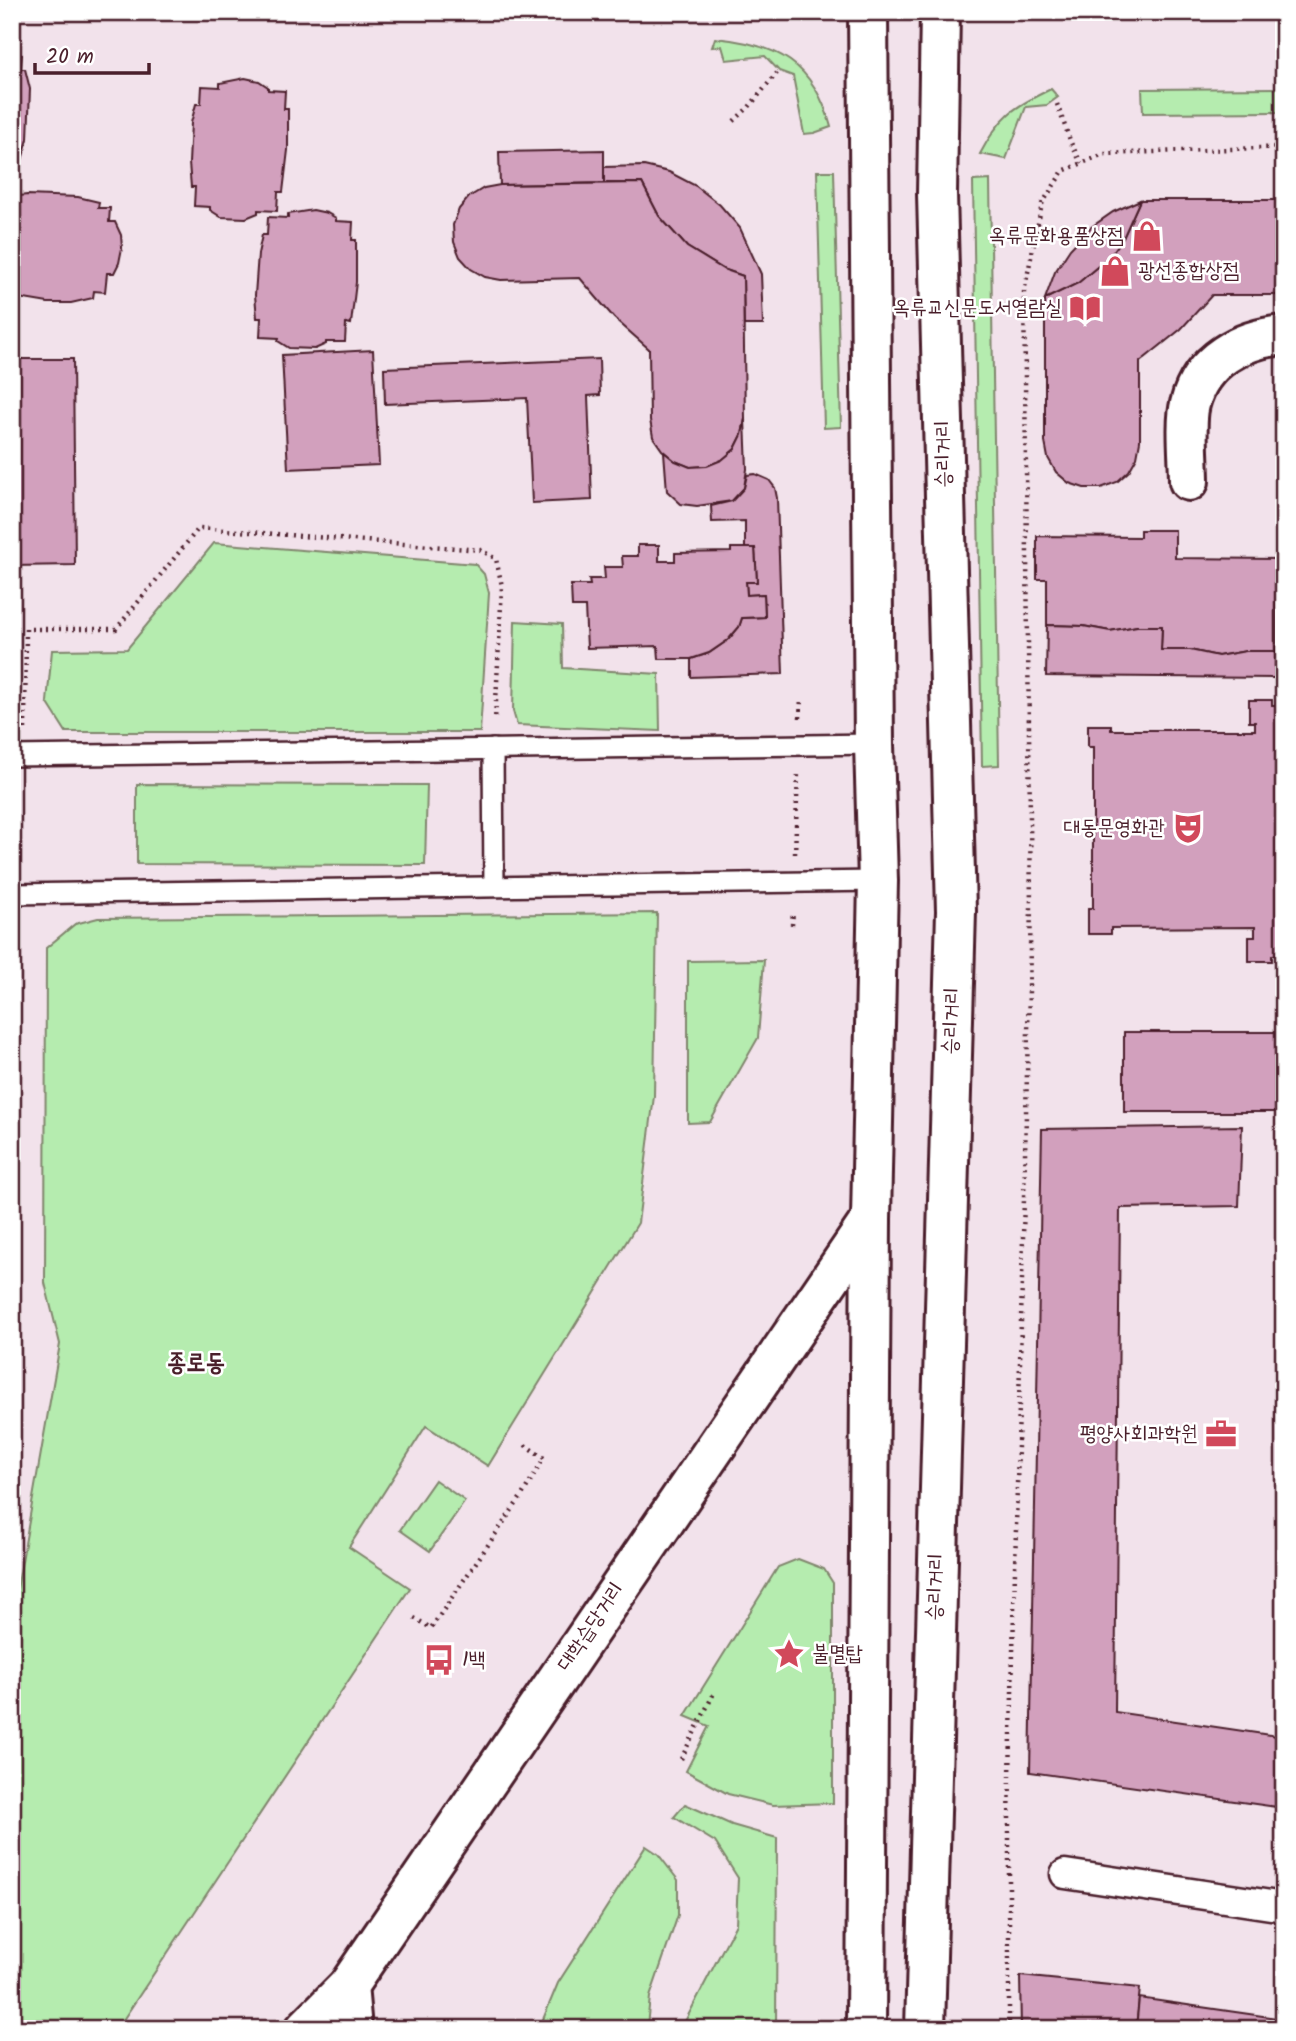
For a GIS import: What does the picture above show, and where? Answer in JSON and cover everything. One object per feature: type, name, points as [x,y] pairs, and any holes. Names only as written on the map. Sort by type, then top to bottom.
[{"type":"main road","points":[[866,2029],[870,1219],[878,881],[874,744],[868,12]]},
{"type":"main road","name":"승리거리","points":[[925,2029],[956,911],[937,194],[940,12]]},
{"type":"main road","points":[[1189,481],[1189,406],[1203,371],[1233,349],[1265,337],[1284,335]]},
{"type":"main road","name":"대학습당거리","points":[[305,2029],[348,1986],[870,1219]]},
{"type":"main road","points":[[348,1986],[352,2029]]},
{"type":"street","points":[[1065,1874],[1284,1908]]},
{"type":"lane","points":[[18,756],[874,744]]},
{"type":"lane","points":[[493,750],[494,886]]},
{"type":"lane","points":[[12,894],[878,881]]},
{"type":"path","points":[[734,121],[778,73]]},
{"type":"path","points":[[1057,104],[1081,163]]},
{"type":"path","points":[[1009,2029],[1010,1790],[1031,907],[1024,292],[1042,204],[1063,171],[1104,154],[1284,147]]},
{"type":"path","points":[[18,756],[26,629],[116,629],[199,528],[481,550],[496,559],[502,586],[493,750]]},
{"type":"path","points":[[800,724],[801,698]]},
{"type":"path","points":[[795,858],[799,765]]},
{"type":"path","points":[[792,925],[793,912]]},
{"type":"path","points":[[414,1618],[432,1628],[521,1497],[544,1458],[524,1445]]},
{"type":"path","points":[[681,1759],[714,1693]]},
{"type":"green space","points":[[715,38],[757,45],[790,61],[814,87],[824,105],[831,127],[804,134],[793,76],[779,71],[765,56],[726,60],[722,46],[712,47]]},
{"type":"green space","points":[[1284,88],[1284,112],[1143,113],[1142,89]]},
{"type":"green space","points":[[1051,89],[1058,97],[1047,105],[1026,107],[1006,159],[980,154],[1001,121],[1017,107]]},
{"type":"green space","points":[[817,171],[834,171],[841,427],[824,428]]},
{"type":"green space","points":[[990,180],[999,765],[982,766],[973,181]]},
{"type":"green space","points":[[214,543],[475,564],[484,574],[489,593],[480,732],[66,732],[47,702],[52,650],[127,649]]},
{"type":"green space","points":[[515,621],[562,624],[563,668],[659,674],[660,731],[517,725],[513,711]]},
{"type":"green space","points":[[137,784],[427,785],[425,865],[137,864]]},
{"type":"green space","points":[[657,913],[654,1096],[638,1223],[488,1466],[426,1426],[349,1547],[410,1588],[117,2029],[12,2029],[12,1618],[60,1344],[45,1283],[46,948],[75,924],[98,918]]},
{"type":"green space","points":[[764,960],[758,1038],[710,1122],[688,1123],[688,961]]},
{"type":"green space","points":[[435,1480],[465,1501],[430,1551],[400,1530]]},
{"type":"green space","points":[[798,1559],[824,1569],[833,1583],[833,1803],[773,1805],[728,1794],[686,1771],[709,1726],[685,1716],[778,1567]]},
{"type":"green space","points":[[685,1804],[732,1825],[777,1838],[776,2029],[681,2029],[736,1924],[738,1878],[715,1842],[674,1817]]},
{"type":"green space","points":[[646,1846],[658,1854],[678,1880],[678,1915],[650,1997],[647,2026],[655,2029],[539,2029],[558,1983]]},
{"type":"building","points":[[12,54],[22,55],[21,69],[25,69],[30,89],[28,139],[22,160],[18,160],[17,176],[12,176]]},
{"type":"building","points":[[245,78],[259,81],[268,87],[268,90],[285,91],[288,150],[283,192],[278,192],[277,211],[258,210],[258,213],[246,218],[221,217],[210,210],[210,207],[194,206],[195,187],[191,187],[189,163],[191,123],[196,104],[201,104],[202,86],[220,87],[220,83]]},
{"type":"building","points":[[604,150],[604,183],[500,185],[499,152]]},
{"type":"building","points":[[644,166],[669,172],[696,186],[720,205],[740,228],[761,274],[763,325],[744,325],[743,276],[723,269],[687,247],[659,216],[642,183],[604,183],[604,167]]},
{"type":"building","points":[[642,183],[659,216],[687,247],[723,269],[743,276],[745,419],[742,435],[735,449],[722,460],[707,466],[690,467],[675,461],[662,450],[653,437],[650,420],[649,349],[614,318],[580,278],[501,280],[485,277],[471,269],[460,257],[454,242],[453,225],[459,209],[469,197],[484,188],[500,185]]},
{"type":"building","points":[[12,197],[78,197],[99,202],[98,208],[110,208],[109,222],[115,222],[121,235],[122,248],[114,273],[107,273],[105,292],[94,291],[93,298],[71,303],[48,303],[12,297]]},
{"type":"building","points":[[1140,200],[1284,200],[1284,295],[1212,295],[1181,329],[1140,362],[1140,441],[1137,457],[1129,471],[1117,482],[1101,488],[1084,488],[1069,483],[1056,472],[1048,458],[1045,442],[1045,299],[1078,283],[1110,256],[1123,238]]},
{"type":"building","points":[[1140,200],[1123,238],[1110,256],[1078,283],[1045,299],[1055,272],[1070,249],[1090,228],[1113,212]]},
{"type":"building","points":[[313,210],[327,213],[336,218],[336,221],[353,222],[356,282],[351,324],[346,323],[345,342],[326,342],[315,349],[289,348],[278,341],[279,338],[260,337],[261,318],[257,318],[255,295],[258,254],[262,235],[267,235],[268,217],[288,218],[288,214]]},
{"type":"building","points":[[373,350],[379,465],[288,469],[282,355]]},
{"type":"building","points":[[12,359],[73,359],[75,565],[12,566]]},
{"type":"building","points":[[599,359],[600,395],[588,396],[592,500],[532,503],[527,398],[385,404],[384,368]]},
{"type":"building","points":[[745,419],[747,469],[744,488],[732,501],[697,506],[681,504],[667,491],[664,452],[675,461],[690,467],[707,466],[722,460],[735,449],[742,435]]},
{"type":"building","points":[[755,474],[769,480],[775,488],[777,498],[783,674],[691,677],[691,659],[709,653],[728,640],[739,627],[742,618],[765,617],[764,594],[747,595],[746,582],[757,582],[755,548],[745,548],[745,521],[712,522],[711,506],[732,501],[744,488],[747,475]]},
{"type":"building","points":[[1140,530],[1175,530],[1175,558],[1277,559],[1276,651],[1246,651],[1218,656],[1190,650],[1161,650],[1162,626],[1137,626],[1110,631],[1083,626],[1047,625],[1047,579],[1037,579],[1037,536],[1140,537]]},
{"type":"building","points":[[638,545],[659,545],[659,561],[675,561],[675,553],[731,552],[731,548],[755,548],[757,582],[746,582],[747,595],[764,594],[765,617],[742,618],[739,627],[728,640],[709,653],[691,659],[659,659],[658,646],[587,648],[585,607],[572,607],[571,585],[590,585],[589,579],[605,579],[604,567],[623,567],[622,556],[638,556]]},
{"type":"building","points":[[1047,625],[1083,626],[1110,631],[1137,626],[1162,626],[1161,650],[1190,650],[1218,656],[1246,651],[1276,651],[1275,678],[1046,676]]},
{"type":"building","name":"대동문영화관","points":[[1249,700],[1272,700],[1272,705],[1284,705],[1284,955],[1272,955],[1272,961],[1249,961],[1249,937],[1255,937],[1255,927],[1111,928],[1111,934],[1088,934],[1088,908],[1093,908],[1093,747],[1088,747],[1088,725],[1111,725],[1111,730],[1255,730],[1255,722],[1249,722]]},
{"type":"building","points":[[1124,1032],[1284,1032],[1284,1112],[1124,1112]]},
{"type":"building","points":[[1242,1126],[1239,1206],[1120,1208],[1115,1712],[1284,1737],[1284,1808],[1030,1772],[1042,1129]]},
{"type":"building","points":[[1020,1976],[1140,1988],[1136,2029],[1021,2029]]},
{"type":"building","points":[[1139,1998],[1284,2019],[1284,2029],[1136,2029]]},
{"type":"place","name":"옥류문화용품상점","points":[[1147,236]]},
{"type":"place","name":"광선종합상점","points":[[1115,271]]},
{"type":"place","name":"옥류교신문도서열람실","points":[[1085,308]]},
{"type":"place","name":"대동문영화관","points":[[1188,828]]},
{"type":"place","name":"평양사회과학원","points":[[1221,1434]]},
{"type":"place","name":"불멸탑","points":[[789,1654]]},
{"type":"place","name":"1백","points":[[439,1660]]},
{"type":"district","name":"종로동","points":[[196,1363]]}]
